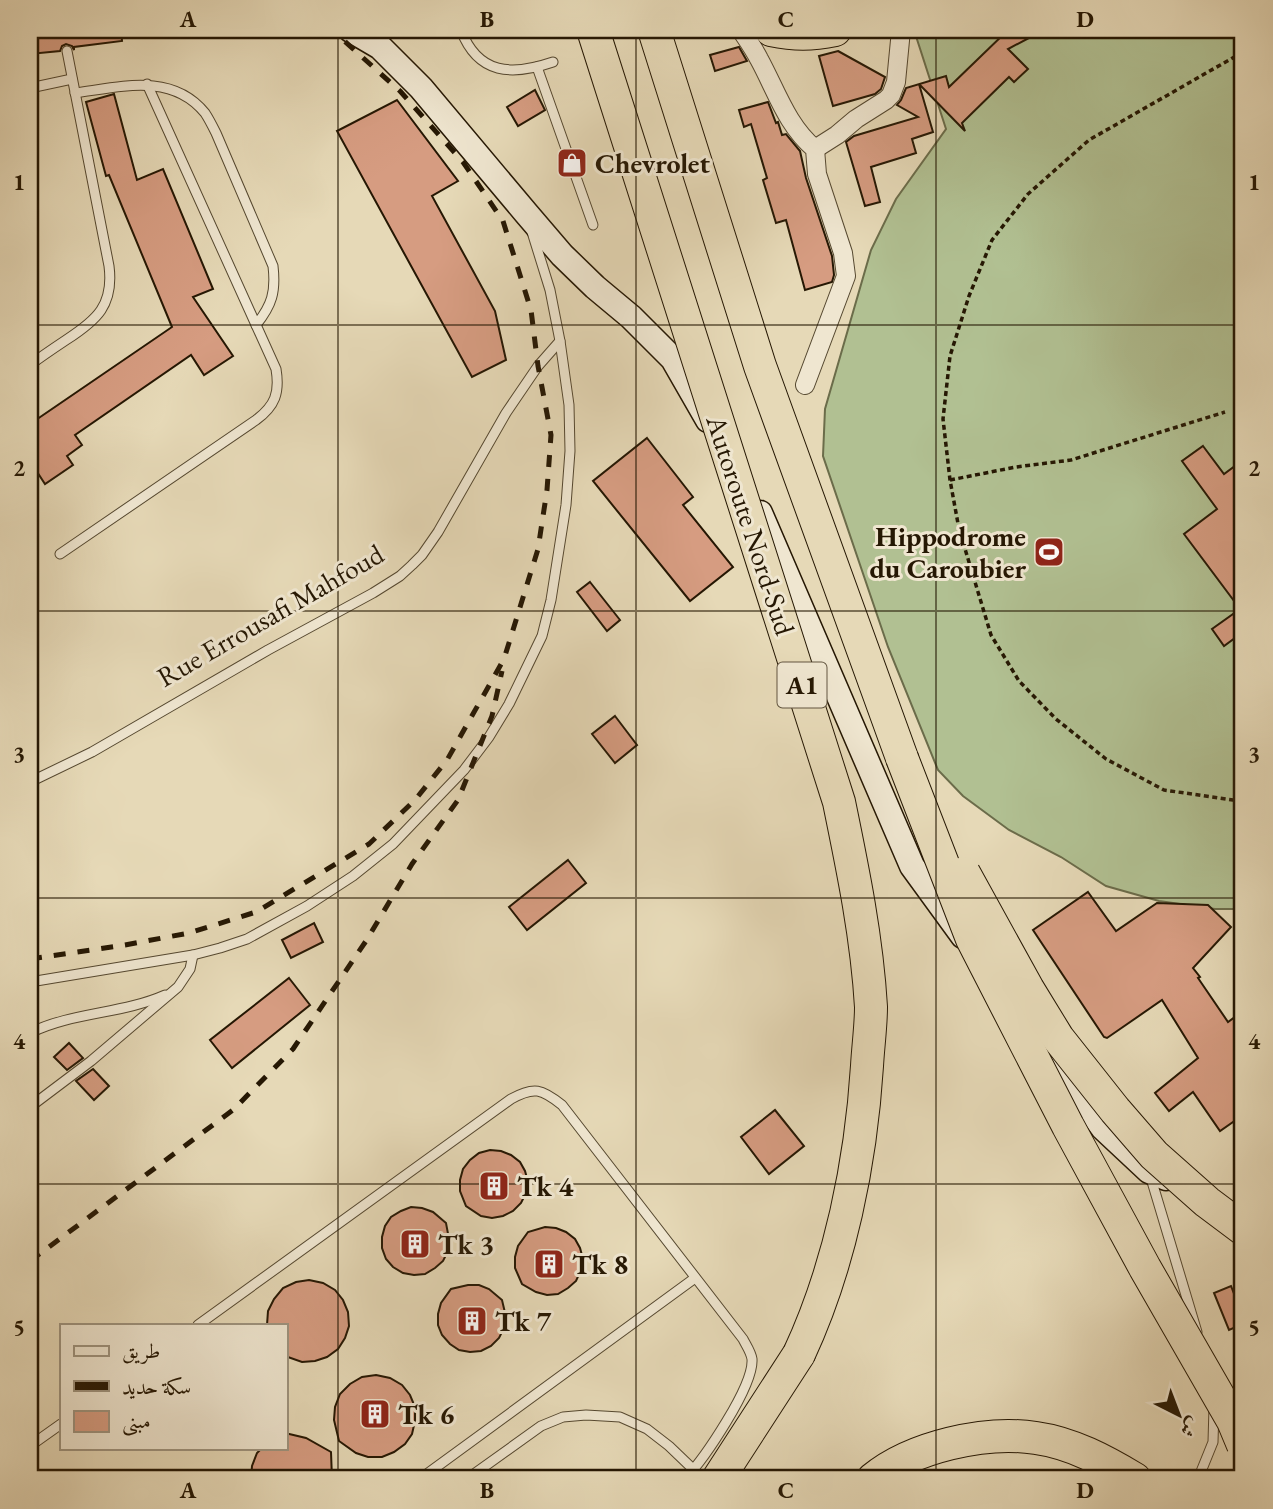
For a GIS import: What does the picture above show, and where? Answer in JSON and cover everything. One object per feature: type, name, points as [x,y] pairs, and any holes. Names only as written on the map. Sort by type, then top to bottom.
[{"type":"highway","name":"Autoroute Nord-Sud","points":[[593,30],[839,802],[856,881],[871,1010],[864,1113],[849,1202],[822,1301],[799,1354]]},
{"type":"highway","name":"Autoroute Nord-Sud","points":[[654,30],[760,366],[902,758]]},
{"type":"highway","points":[[771,30],[810,35],[835,30]]},
{"type":"highway","name":"A1","points":[[902,758],[1028,989],[1058,1038],[1154,1155],[1207,1202],[1243,1229]]},
{"type":"highway","name":"A1","points":[[902,758],[972,939],[1068,1126],[1145,1268],[1233,1421],[1243,1445]]},
{"type":"highway","points":[[706,1475],[799,1354]]},
{"type":"highway","points":[[740,1479],[787,1392],[799,1354]]},
{"type":"highway","points":[[873,1479],[884,1470],[952,1443],[1010,1436],[1037,1438],[1074,1448],[1109,1463],[1135,1479]]},
{"type":"street","points":[[351,30],[378,38],[562,255],[673,359],[758,507],[912,866],[1103,1128],[1149,1171],[1243,1212]]},
{"type":"street","points":[[741,30],[758,57],[782,107],[804,139],[815,149],[817,174],[843,253],[846,276],[805,385]]},
{"type":"street","points":[[815,149],[891,95],[897,82],[901,30]]},
{"type":"lane","points":[[461,30],[468,46],[489,66],[503,70],[537,68],[552,62]]},
{"type":"lane","points":[[30,365],[87,327],[97,317],[105,306],[111,279],[67,51]]},
{"type":"lane","points":[[537,68],[593,225]]},
{"type":"lane","points":[[30,88],[72,79]]},
{"type":"lane","points":[[75,93],[147,84],[169,88],[189,98],[205,114],[216,133],[273,266],[275,282],[272,298],[256,325]]},
{"type":"lane","points":[[60,554],[265,413],[273,404],[277,393],[276,369],[147,84]]},
{"type":"lane","points":[[30,982],[193,956],[247,939],[307,906],[353,876],[393,844],[464,770],[489,737],[509,704],[542,636],[551,600],[566,505],[570,451],[569,416],[550,290],[526,213]]},
{"type":"lane","name":"Rue Errousafi Mahfoud","points":[[30,782],[92,752],[373,593],[406,570],[430,544],[506,413],[559,341]]},
{"type":"lane","points":[[30,1107],[91,1061],[173,992],[187,976],[193,956]]},
{"type":"lane","points":[[30,1033],[64,1020],[133,1006],[173,992]]},
{"type":"lane","points":[[199,1324],[511,1099],[523,1092],[538,1090],[550,1095],[562,1105],[743,1339],[752,1358],[751,1372],[745,1388],[716,1439],[706,1475]]},
{"type":"lane","points":[[1149,1171],[1199,1338]]},
{"type":"lane","points":[[420,1479],[695,1278]]},
{"type":"lane","points":[[1198,1479],[1213,1442],[1214,1390],[1203,1351]]},
{"type":"lane","points":[[467,1479],[541,1426],[563,1417],[586,1415],[620,1418],[647,1429],[706,1475]]},
{"type":"lane","points":[[30,1446],[60,1425]]},
{"type":"lane","points":[[685,1479],[706,1475]]},
{"type":"path","points":[[1243,52],[1089,140],[1028,194],[992,240],[969,296],[950,356],[943,419],[959,529],[991,635],[1019,681],[1056,719],[1106,759],[1164,790],[1243,800]]},
{"type":"path","points":[[950,480],[1071,460],[1225,412]]},
{"type":"green space","name":"Hippodrome du Caroubier","points":[[914,30],[1243,30],[1243,909],[1215,909],[1159,901],[1106,886],[1061,857],[1009,830],[963,796],[938,770],[888,647],[823,456],[825,409],[871,250],[896,199],[946,129]]},
{"type":"building","points":[[30,30],[121,30],[122,41],[74,47],[74,50],[66,44],[60,51],[30,54]]},
{"type":"building","points":[[1008,30],[1044,30],[1008,49],[1028,69],[1014,82],[1009,77],[962,123],[965,131],[919,84],[946,76],[949,87]]},
{"type":"building","points":[[739,47],[747,61],[715,71],[710,55]]},
{"type":"building","points":[[838,51],[885,77],[881,89],[875,94],[833,106],[819,56]]},
{"type":"building","points":[[919,84],[933,132],[912,139],[916,153],[871,167],[880,202],[865,206],[846,142],[854,136],[918,117],[897,105],[906,88]]},
{"type":"building","points":[[535,90],[545,110],[518,126],[507,107]]},
{"type":"building","points":[[114,94],[137,180],[163,169],[213,289],[193,297],[233,356],[204,375],[191,355],[75,435],[82,445],[67,456],[73,465],[45,484],[30,461],[30,424],[172,327],[109,175],[106,176],[86,102]]},
{"type":"building","points":[[397,100],[458,181],[432,196],[495,311],[506,360],[472,377],[337,131]]},
{"type":"building","points":[[768,102],[782,135],[786,134],[800,151],[806,178],[832,256],[832,282],[805,290],[786,220],[776,223],[763,180],[767,178],[751,124],[744,127],[739,110]]},
{"type":"building","points":[[647,438],[693,497],[683,505],[733,567],[690,601],[593,481]]},
{"type":"building","points":[[1203,446],[1224,474],[1243,460],[1243,632],[1224,646],[1212,629],[1240,609],[1184,534],[1217,509],[1182,461]]},
{"type":"building","points":[[590,582],[620,620],[607,631],[577,592]]},
{"type":"building","points":[[615,716],[637,745],[615,763],[592,734]]},
{"type":"building","points":[[568,860],[586,883],[527,930],[509,907]]},
{"type":"building","points":[[1088,892],[1116,931],[1157,903],[1208,905],[1231,927],[1193,968],[1228,1022],[1243,1011],[1243,1115],[1220,1131],[1193,1092],[1169,1111],[1155,1093],[1198,1058],[1162,1000],[1107,1038],[1104,1037],[1033,930]]},
{"type":"building","points":[[314,923],[323,942],[291,958],[282,940]]},
{"type":"building","points":[[289,978],[310,1005],[232,1068],[210,1040]]},
{"type":"building","points":[[69,1043],[83,1058],[67,1070],[54,1057]]},
{"type":"building","points":[[93,1069],[109,1086],[94,1100],[76,1081]]},
{"type":"building","points":[[775,1110],[804,1146],[769,1174],[741,1137]]},
{"type":"building","name":"Tk 4","points":[[490,1150],[511,1155],[520,1162],[528,1182],[521,1203],[513,1211],[492,1218],[481,1216],[466,1206],[460,1191],[463,1169],[479,1153]]},
{"type":"building","name":"Tk 3","points":[[411,1207],[433,1212],[446,1223],[448,1251],[443,1261],[425,1274],[403,1273],[393,1267],[382,1248],[385,1226],[391,1217]]},
{"type":"building","name":"Tk 8","points":[[545,1227],[566,1232],[575,1239],[583,1259],[576,1281],[558,1294],[536,1292],[522,1284],[515,1268],[518,1246],[528,1232]]},
{"type":"building","points":[[309,1280],[323,1283],[335,1290],[348,1312],[349,1326],[338,1349],[315,1361],[302,1362],[287,1357],[287,1324],[267,1324],[268,1311],[274,1299],[283,1288]]},
{"type":"building","name":"Tk 7","points":[[468,1285],[489,1289],[502,1300],[506,1317],[499,1338],[481,1351],[459,1350],[442,1335],[438,1325],[441,1303],[451,1289]]},
{"type":"building","points":[[1231,1286],[1243,1317],[1243,1324],[1229,1330],[1214,1293]]},
{"type":"building","name":"Tk 6","points":[[376,1375],[390,1378],[402,1385],[415,1407],[415,1421],[412,1434],[405,1444],[382,1457],[368,1457],[356,1453],[339,1441],[334,1420],[335,1407],[340,1394],[350,1384],[362,1377]]},
{"type":"building","points":[[287,1433],[306,1438],[331,1452],[332,1479],[251,1479],[260,1450],[287,1450]]},
{"type":"railway","points":[[30,959],[189,933],[256,912],[369,844],[415,800],[447,760],[504,659],[538,549],[547,490],[551,435],[531,310],[503,221],[463,162],[400,91],[332,30]]},
{"type":"railway","points":[[30,1261],[233,1110],[293,1049],[366,941],[412,864],[458,800],[492,716],[502,671]]},
{"type":"place","name":"Chevrolet","points":[[572,163]]},
{"type":"place","name":"Hippodrome du Caroubier","points":[[1049,552]]},
{"type":"place","name":"Tk 4","points":[[494,1186]]},
{"type":"place","name":"Tk 3","points":[[415,1244]]},
{"type":"place","name":"Tk 8","points":[[549,1264]]},
{"type":"place","name":"Tk 7","points":[[472,1321]]},
{"type":"place","name":"Tk 6","points":[[375,1414]]}]
